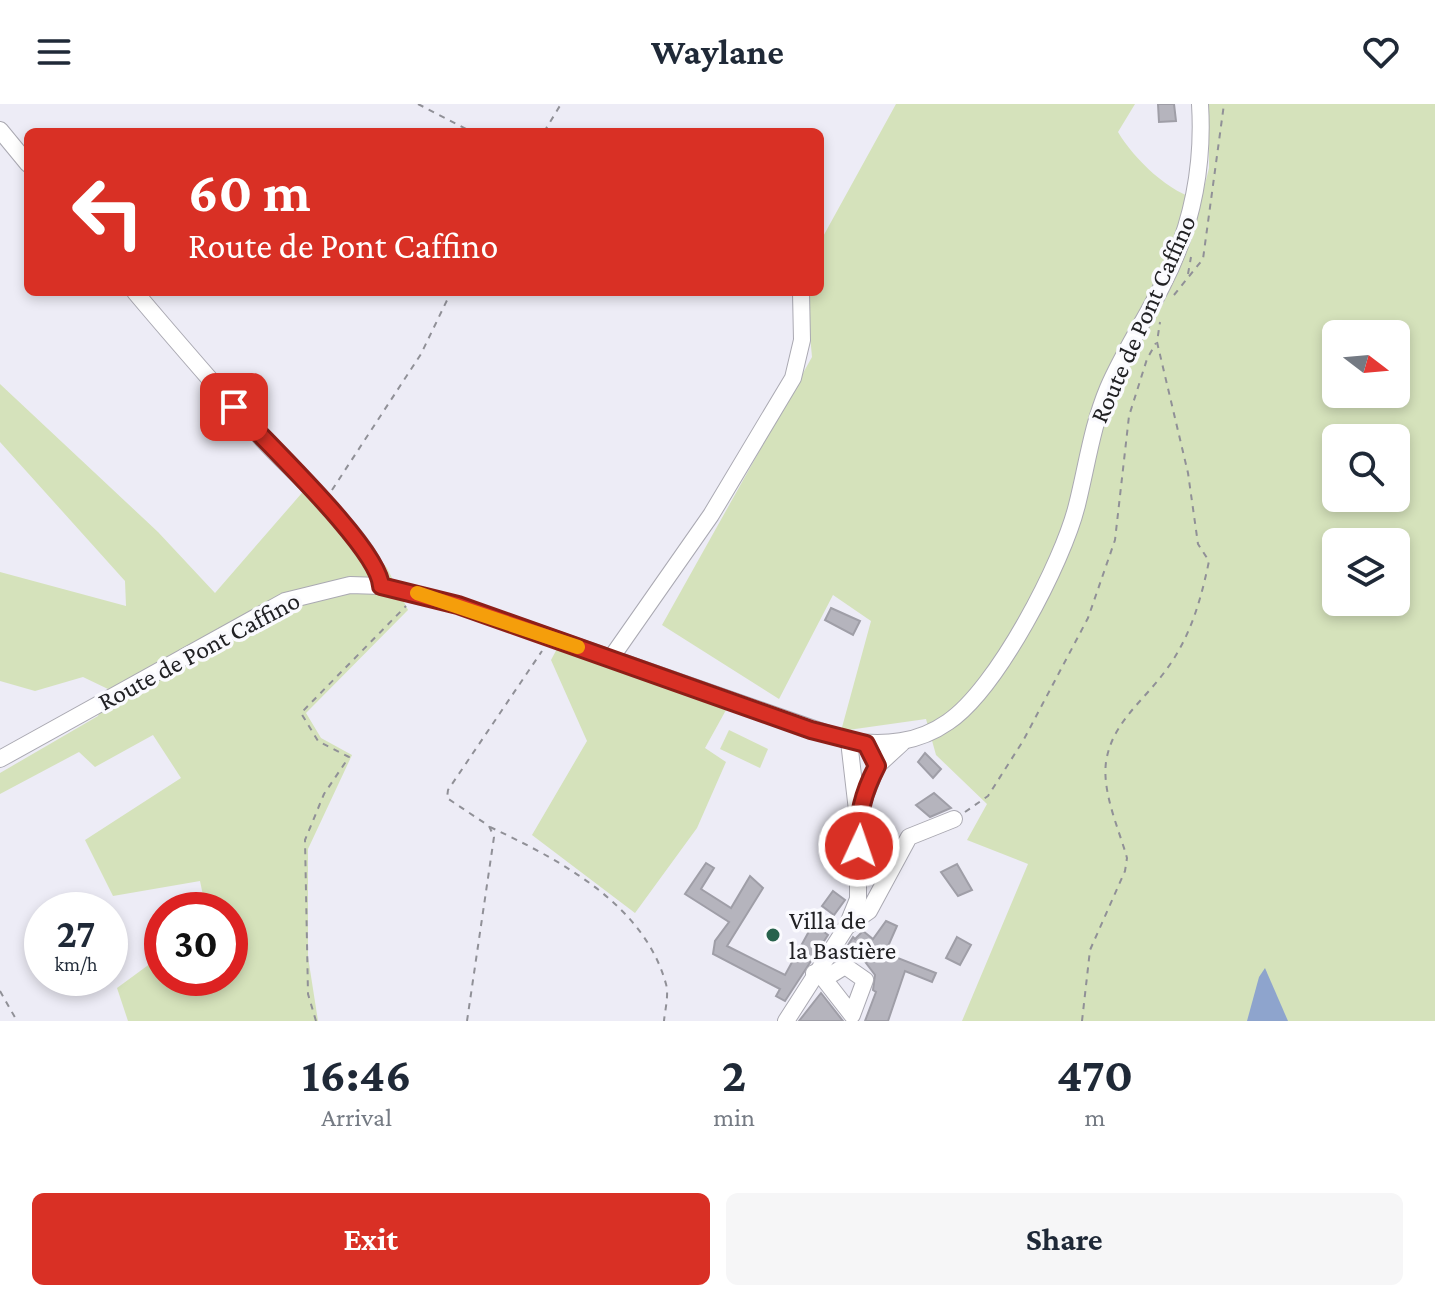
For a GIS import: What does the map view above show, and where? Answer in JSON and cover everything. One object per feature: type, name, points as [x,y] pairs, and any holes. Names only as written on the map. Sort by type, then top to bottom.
[{"type":"street","name":"Route de Pont Caffino","points":[[0,759],[285,601],[335,587],[381,586],[418,594],[858,742],[902,743],[949,722],[986,682],[1019,634],[1066,537],[1077,506],[1089,445],[1109,385],[1163,284],[1187,229],[1199,173],[1200,104]]},
{"type":"street","points":[[0,130],[24,159]]},
{"type":"street","points":[[138,296],[271,449],[325,501],[375,567],[381,586]]},
{"type":"street","points":[[611,658],[711,515],[793,378],[802,340],[801,296]]},
{"type":"street","points":[[858,742],[877,766]]},
{"type":"street","points":[[786,1021],[819,976],[858,899],[858,742]]},
{"type":"street","points":[[858,819],[866,787],[877,766],[902,743]]},
{"type":"street","points":[[847,926],[869,911],[909,837],[954,819]]},
{"type":"street","points":[[819,976],[845,966],[865,980],[854,1018]]},
{"type":"street","points":[[819,976],[854,1018]]},
{"type":"path","points":[[418,104],[464,128]]},
{"type":"path","points":[[546,128],[561,104]]},
{"type":"path","points":[[1168,305],[1203,259],[1224,104]]},
{"type":"path","points":[[325,501],[421,354],[449,296]]},
{"type":"path","points":[[954,819],[988,796],[1023,741],[1088,618],[1115,540],[1129,416],[1147,359],[1157,342],[1163,315]]},
{"type":"path","points":[[1082,1021],[1090,950],[1127,858],[1106,779],[1106,761],[1125,717],[1167,669],[1186,637],[1209,561],[1198,544],[1188,473],[1157,342]]},
{"type":"path","points":[[316,1021],[308,994],[305,840],[324,794],[349,757],[318,741],[301,713],[418,594]]},
{"type":"path","points":[[551,637],[448,790],[447,798],[489,826],[552,859],[617,904],[645,934],[667,986],[664,1021]]},
{"type":"path","points":[[467,1021],[494,837],[489,826]]},
{"type":"path","points":[[0,991],[17,1021]]},
{"type":"green space","points":[[896,104],[1135,104],[1118,132],[1154,174],[1177,191],[1201,200],[1209,168],[1209,104],[1435,104],[1435,1021],[962,1021],[1028,864],[967,840],[987,804],[936,755],[926,719],[841,731],[871,621],[833,595],[779,699],[662,625],[812,357],[806,296],[824,296],[824,235]]},
{"type":"green space","points":[[0,384],[158,532],[215,593],[314,479],[387,568],[408,610],[306,713],[321,738],[352,755],[308,849],[308,957],[318,1021],[128,1021],[120,996],[128,996],[128,980],[144,968],[144,996],[248,996],[248,892],[202,892],[200,881],[128,893],[111,892],[85,840],[181,778],[153,735],[95,767],[79,752],[0,794],[0,773],[98,716],[108,689],[83,677],[35,691],[0,681],[0,572],[126,606],[125,581],[0,442]]},
{"type":"green space","points":[[559,645],[726,710],[705,748],[726,762],[697,828],[635,913],[532,835],[587,741],[551,660]]},
{"type":"green space","points":[[729,730],[768,749],[760,768],[720,749]]},
{"type":"water","points":[[1265,968],[1288,1021],[1247,1021],[1259,977]]},
{"type":"building","points":[[1158,104],[1174,104],[1176,121],[1159,122]]},
{"type":"building","points":[[831,608],[860,621],[853,635],[825,620]]},
{"type":"building","points":[[925,753],[941,769],[933,778],[918,762]]},
{"type":"building","points":[[934,793],[951,808],[930,817],[916,805]]},
{"type":"building","points":[[706,863],[714,868],[701,889],[731,908],[750,876],[763,888],[727,946],[785,975],[813,924],[828,935],[785,1001],[776,996],[780,989],[713,954],[715,941],[729,922],[685,894]]},
{"type":"building","points":[[957,864],[972,890],[958,896],[941,872]]},
{"type":"building","points":[[833,891],[845,900],[834,915],[822,906]]},
{"type":"building","points":[[886,921],[897,926],[885,953],[936,973],[932,982],[905,971],[888,1021],[865,1021],[876,992],[873,990],[875,975],[860,955],[854,959],[841,956],[853,937],[855,939],[863,931],[873,939]]},
{"type":"building","points":[[957,937],[971,945],[960,965],[946,958]]},
{"type":"building","points":[[821,993],[843,1021],[799,1021]]},
{"type":"slow traffic","points":[[417,593],[578,647]]},
{"type":"place","name":"Villa de la Bastière","points":[[773,935]]},
{"type":"route","points":[[234,407],[271,449],[325,501],[375,567],[381,586],[458,605],[811,730],[866,744],[877,766],[866,787],[858,819],[859,846]]}]
